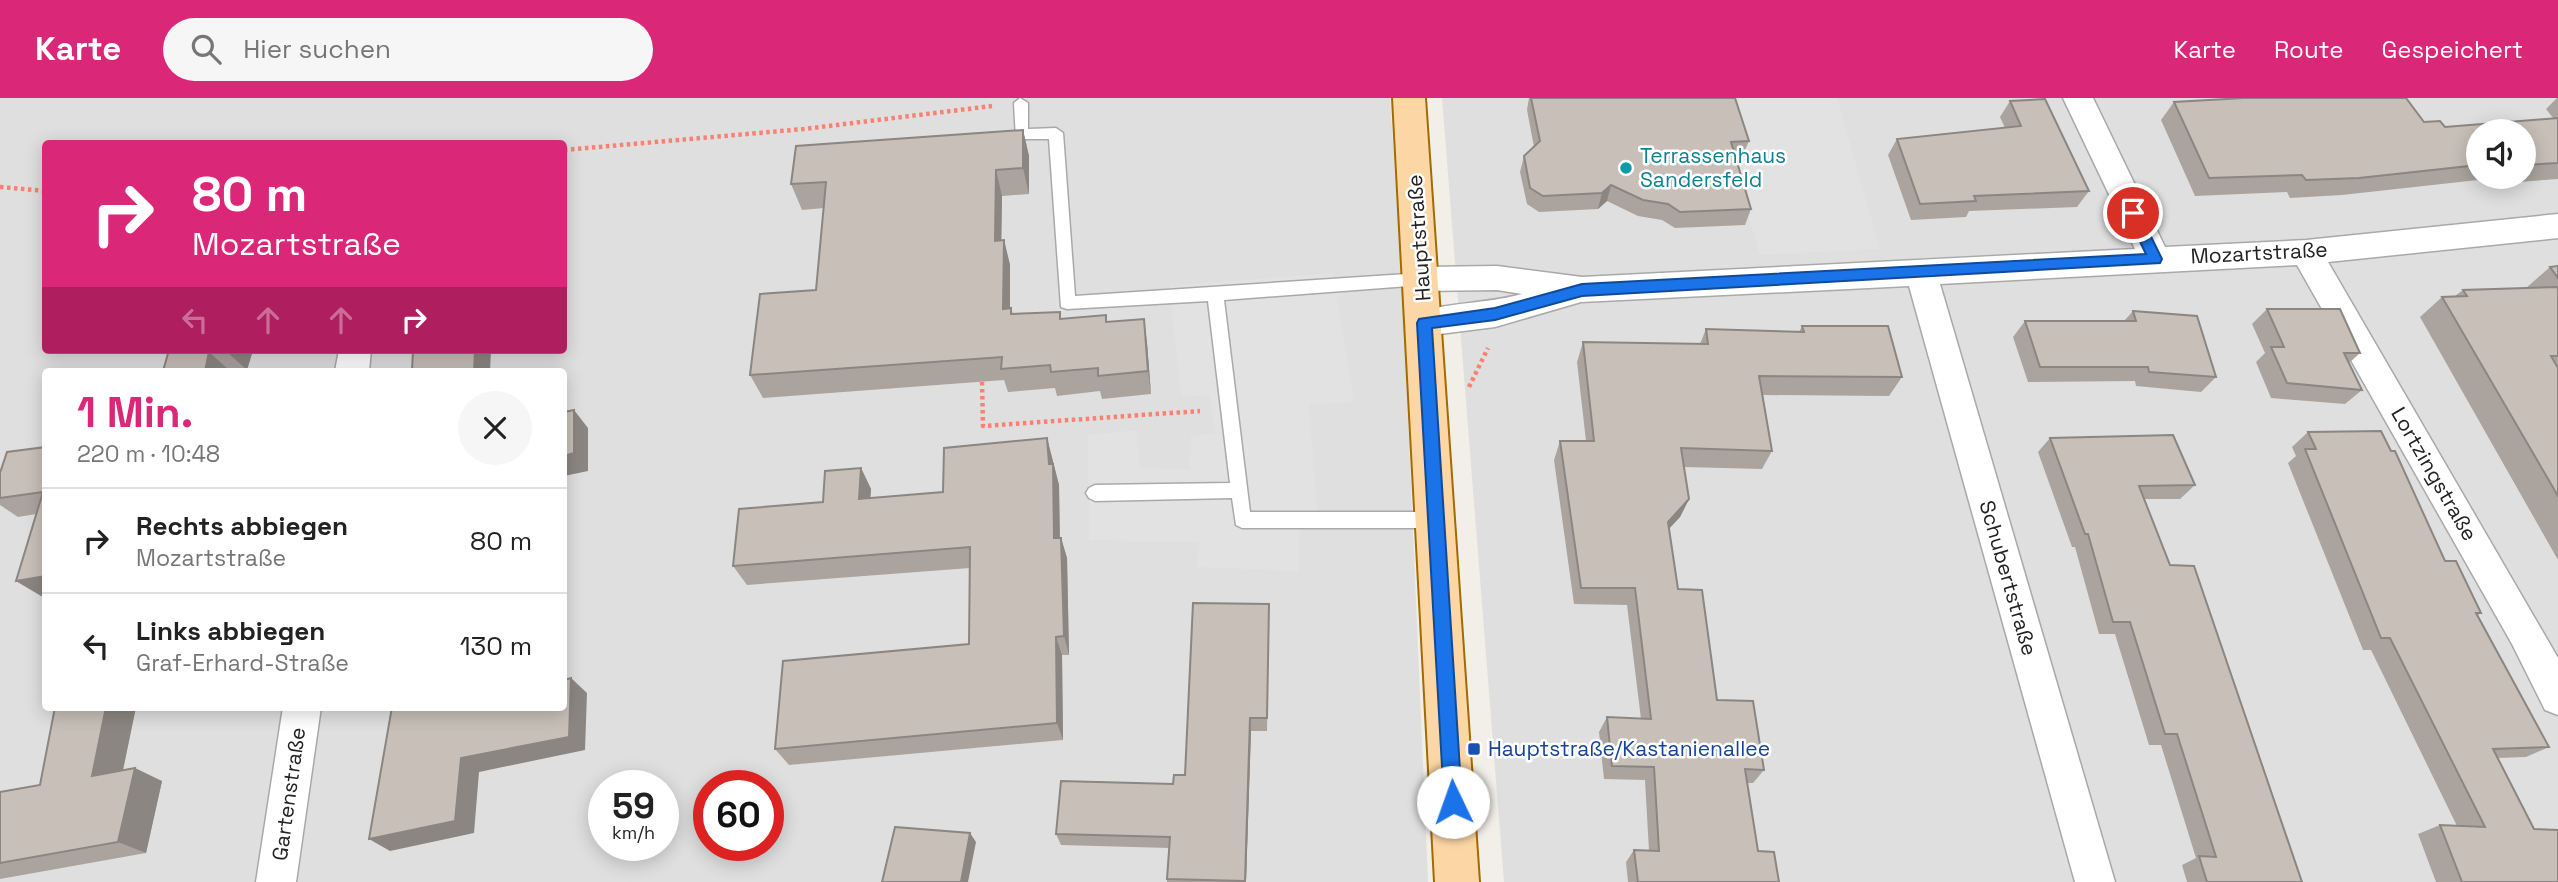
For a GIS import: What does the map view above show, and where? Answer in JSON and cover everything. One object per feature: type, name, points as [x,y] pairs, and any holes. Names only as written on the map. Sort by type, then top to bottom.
[{"type":"main road","name":"Hauptstraße","points":[[1409,98],[1457,882]]},
{"type":"street","points":[[2078,98],[2155,259]]},
{"type":"street","name":"Mozartstraße","points":[[1422,279],[1497,278],[1582,290],[2306,252],[2558,226]]},
{"type":"street","name":"Lortzingstraße","points":[[2306,252],[2525,632],[2558,697]]},
{"type":"street","name":"Schubertstraße","points":[[1922,273],[2095,882]]},
{"type":"street","name":"Mozartstraße","points":[[1424,323],[1495,314],[1582,290]]},
{"type":"street","name":"Gartenstraße","points":[[276,882],[301,711]]},
{"type":"lane","points":[[1021,103],[1021,135],[1056,133],[1067,303],[1422,279]]},
{"type":"lane","points":[[1215,294],[1242,520],[1436,520]]},
{"type":"lane","points":[[1095,493],[1240,490]]},
{"type":"path","points":[[567,150],[804,129],[1021,103]]},
{"type":"path","points":[[0,187],[42,191]]},
{"type":"path","points":[[982,382],[983,426],[1230,408]]},
{"type":"shaded area","points":[[0,98],[1390,98],[1403,298],[1428,882],[0,882]]},
{"type":"shaded area","points":[[1442,98],[2558,98],[2558,882],[1504,882]]},
{"type":"shaded area","points":[[1714,98],[1837,98],[1880,249],[1760,255]]},
{"type":"shaded area","points":[[1333,273],[1354,402],[1309,404],[1318,520],[1300,521],[1298,571],[1197,567],[1199,542],[1089,540],[1088,435],[1136,430],[1140,468],[1189,470],[1191,436],[1215,434],[1209,395],[1181,397],[1169,286]]},
{"type":"building","name":"Terrassenhaus Sandersfeld","points":[[1531,98],[1735,98],[1749,141],[1731,142],[1751,209],[1680,212],[1668,204],[1643,200],[1611,185],[1602,193],[1543,196],[1530,188],[1524,156],[1540,141]]},
{"type":"building","points":[[2244,98],[2406,98],[2424,122],[2440,121],[2445,127],[2466,125],[2466,166],[2359,178],[2306,180],[2302,175],[2209,178],[2174,102]]},
{"type":"building","points":[[2045,99],[2089,191],[1974,196],[1976,201],[1920,204],[1897,139],[2021,126],[2010,101]]},
{"type":"building","points":[[2558,118],[2558,163],[2536,164],[2536,120]]},
{"type":"building","points":[[1023,130],[1023,168],[996,170],[995,241],[1004,240],[1003,309],[1011,308],[1011,314],[1060,312],[1060,319],[1106,315],[1106,322],[1144,319],[1148,371],[1098,376],[1098,368],[1051,372],[1050,365],[1001,369],[1002,357],[750,375],[760,294],[816,290],[826,182],[791,184],[796,146]]},
{"type":"building","points":[[2558,266],[2558,278],[2550,267]]},
{"type":"building","points":[[2558,287],[2558,356],[2551,356],[2558,368],[2558,496],[2442,297],[2467,296],[2463,290]]},
{"type":"building","points":[[2267,309],[2340,309],[2360,353],[2344,353],[2362,390],[2287,383],[2271,347],[2284,347]]},
{"type":"building","points":[[2133,311],[2197,316],[2216,377],[2149,372],[2148,367],[2040,367],[2025,321],[2136,321]]},
{"type":"building","points":[[1802,326],[1888,326],[1902,377],[1759,376],[1772,451],[1681,448],[1689,499],[1668,522],[1678,589],[1702,590],[1717,700],[1753,701],[1764,770],[1745,769],[1758,851],[1774,852],[1779,882],[1638,882],[1634,850],[1659,851],[1654,767],[1612,766],[1607,717],[1651,719],[1635,588],[1581,588],[1560,441],[1594,441],[1583,342],[1708,344],[1706,329],[1804,332]]},
{"type":"building","points":[[168,354],[209,354],[206,368],[164,368]]},
{"type":"building","points":[[413,354],[475,354],[474,368],[412,368]]},
{"type":"building","points":[[574,410],[574,453],[567,455],[567,411]]},
{"type":"building","points":[[2381,431],[2391,451],[2395,451],[2445,561],[2456,561],[2481,613],[2476,613],[2549,747],[2493,749],[2534,829],[2558,830],[2558,882],[2462,882],[2440,825],[2485,827],[2390,638],[2381,638],[2305,449],[2316,449],[2308,432]]},
{"type":"building","points":[[2173,435],[2195,485],[2139,486],[2170,565],[2194,566],[2302,882],[2207,882],[2199,856],[2216,857],[2177,734],[2165,734],[2130,622],[2113,622],[2088,534],[2085,534],[2050,438]]},
{"type":"building","points":[[1047,438],[1049,464],[1053,464],[1054,538],[1061,538],[1064,636],[1056,637],[1057,723],[775,749],[783,661],[969,644],[970,547],[733,566],[739,509],[823,502],[825,471],[861,468],[859,499],[943,492],[944,448]]},
{"type":"building","points":[[42,448],[42,492],[0,498],[0,473],[7,452]]},
{"type":"building","points":[[42,495],[42,577],[16,581]]},
{"type":"building","points":[[1193,603],[1269,604],[1267,718],[1250,718],[1245,881],[1167,879],[1170,837],[1056,834],[1061,781],[1173,784],[1174,775],[1185,775]]},
{"type":"building","points":[[571,678],[569,737],[461,758],[455,821],[369,839],[391,711],[567,711],[567,679]]},
{"type":"building","points":[[54,711],[105,711],[92,776],[135,768],[118,842],[0,863],[0,792],[40,785]]},
{"type":"building","points":[[895,827],[970,833],[961,882],[882,882]]},
{"type":"place","name":"Terrassenhaus Sandersfeld","points":[[1626,168]]},
{"type":"place","name":"Hauptstraße/Kastanienallee","points":[[1474,749]]},
{"type":"route","points":[[1453,802],[1424,323],[1495,314],[1582,290],[2155,259],[2133,213]]}]
